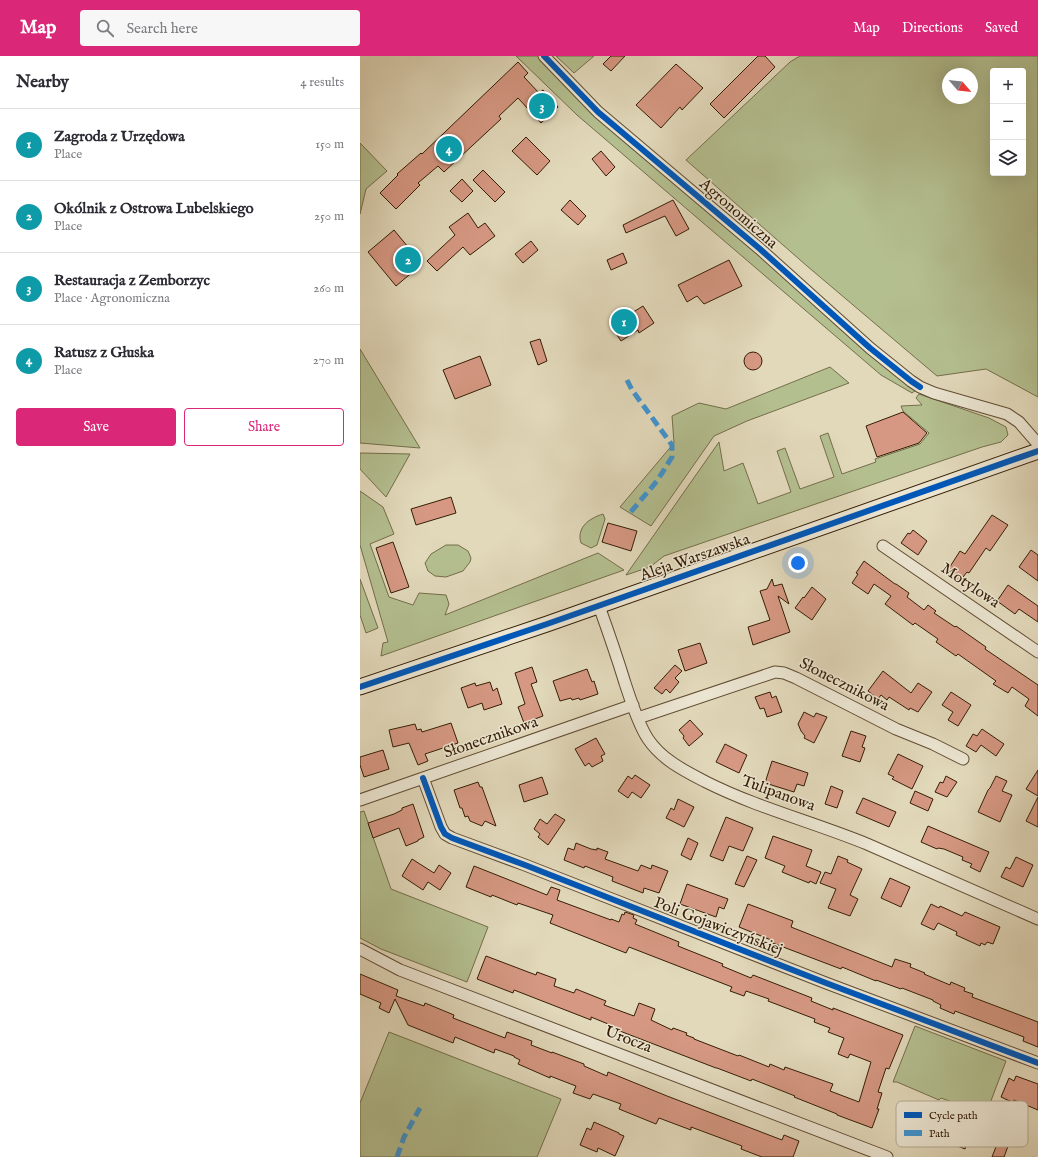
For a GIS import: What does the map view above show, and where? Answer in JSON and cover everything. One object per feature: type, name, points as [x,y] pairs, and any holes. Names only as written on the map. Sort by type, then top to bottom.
[{"type":"street","name":"Agronomiczna","points":[[544,56],[598,112],[760,249],[870,348],[911,381],[934,393],[1007,414],[1020,422],[1038,444]]},
{"type":"street","name":"Aleja Warszawska","points":[[360,687],[598,606],[1038,451]]},
{"type":"street","name":"Motylowa","points":[[883,546],[1038,652]]},
{"type":"street","name":"Tulipanowa","points":[[598,606],[633,705],[648,739],[658,751],[682,770],[754,804],[844,834],[1038,919]]},
{"type":"street","name":"Słonecznikowa","points":[[638,718],[775,672],[784,673],[896,729],[933,744],[963,759]]},
{"type":"street","name":"Słonecznikowa","points":[[360,800],[633,705]]},
{"type":"street","name":"Poli Gojawiczyńskiej","points":[[423,778],[441,828],[445,834],[452,838],[525,865],[818,980],[1038,1063]]},
{"type":"street","name":"Urocza","points":[[360,949],[400,970],[887,1157]]},
{"type":"green space","points":[[516,56],[544,56],[920,387],[912,393],[881,375],[577,115]]},
{"type":"green space","points":[[556,56],[594,56],[574,73]]},
{"type":"green space","points":[[800,56],[1038,56],[1038,397],[986,369],[937,376],[807,266],[686,160],[790,62]]},
{"type":"green space","points":[[360,143],[387,171],[366,189],[360,214]]},
{"type":"green space","points":[[360,349],[420,448],[360,443]]},
{"type":"green space","points":[[830,367],[849,383],[747,421],[714,436],[651,526],[620,507],[674,443],[672,416],[699,403],[726,409]]},
{"type":"green space","points":[[919,394],[989,418],[1006,427],[1008,435],[1001,442],[982,447],[664,556],[650,567],[626,575],[719,442],[724,471],[743,463],[758,504],[791,492],[777,451],[785,448],[800,489],[834,477],[820,436],[828,433],[842,474],[876,462],[875,459],[920,444],[929,433],[903,411],[901,406],[922,405],[916,398]]},
{"type":"green space","points":[[360,453],[410,454],[386,497],[360,469]]},
{"type":"green space","points":[[360,491],[383,507],[394,534],[370,544],[389,597],[413,605],[419,593],[446,595],[449,604],[445,615],[598,553],[624,570],[381,656],[383,643],[388,642],[360,545]]},
{"type":"green space","points":[[603,514],[605,519],[597,545],[591,548],[581,543],[580,532],[585,524],[593,518]]},
{"type":"green space","points":[[446,545],[458,545],[468,551],[471,558],[470,562],[463,571],[446,577],[435,576],[428,571],[425,563],[431,554]]},
{"type":"green space","points":[[360,579],[378,628],[366,633],[360,615]]},
{"type":"green space","points":[[364,811],[391,889],[488,927],[467,982],[381,949],[360,938],[360,812]]},
{"type":"green space","points":[[915,1026],[1006,1061],[991,1101],[949,1101],[941,1098],[939,1100],[897,1082],[893,1082]]},
{"type":"green space","points":[[389,1032],[561,1099],[537,1157],[360,1157],[360,1103]]},
{"type":"building","points":[[611,56],[625,56],[611,71],[603,64]]},
{"type":"building","points":[[758,56],[765,56],[775,67],[724,118],[710,104]]},
{"type":"building","points":[[518,62],[528,73],[524,77],[539,93],[543,90],[558,107],[541,123],[518,98],[499,116],[501,119],[444,172],[438,166],[418,183],[420,185],[396,209],[380,193],[398,175],[397,174],[421,153],[422,154]]},
{"type":"building","points":[[676,64],[703,88],[682,110],[680,107],[661,128],[636,105]]},
{"type":"building","points":[[526,137],[550,161],[537,175],[512,151]]},
{"type":"building","points":[[601,151],[615,167],[606,176],[592,159]]},
{"type":"building","points":[[483,170],[505,192],[495,202],[473,180]]},
{"type":"building","points":[[462,179],[473,191],[462,202],[450,191]]},
{"type":"building","points":[[570,200],[586,216],[578,225],[561,210]]},
{"type":"building","points":[[673,200],[689,229],[676,236],[665,216],[626,233],[623,225]]},
{"type":"building","points":[[468,213],[478,228],[485,223],[495,236],[470,255],[463,247],[437,271],[427,261],[455,235],[449,227]]},
{"type":"building","points":[[394,230],[422,264],[396,286],[368,252]]},
{"type":"building","points":[[531,241],[538,250],[523,263],[515,254]]},
{"type":"building","points":[[623,253],[627,263],[611,270],[607,260]]},
{"type":"building","points":[[729,260],[742,286],[704,304],[697,296],[687,302],[678,285]]},
{"type":"building","points":[[643,306],[654,323],[639,333],[638,330],[621,341],[611,326]]},
{"type":"building","points":[[540,339],[547,361],[538,365],[530,342]]},
{"type":"building","points":[[753,352],[759,355],[762,361],[759,367],[753,370],[747,367],[744,361],[747,355]]},
{"type":"building","points":[[480,356],[491,385],[455,399],[443,370]]},
{"type":"building","points":[[903,412],[927,433],[919,443],[877,457],[866,426]]},
{"type":"building","points":[[451,497],[456,513],[416,525],[411,509]]},
{"type":"building","points":[[992,515],[1008,525],[990,551],[986,548],[969,573],[967,572],[959,582],[946,573],[960,551],[965,554]]},
{"type":"building","points":[[608,523],[637,531],[631,551],[602,542]]},
{"type":"building","points":[[913,530],[927,541],[918,555],[901,543],[908,533],[910,534]]},
{"type":"building","points":[[393,542],[409,587],[391,593],[376,548]]},
{"type":"building","points":[[1031,550],[1038,555],[1038,581],[1019,567]]},
{"type":"building","points":[[864,561],[909,593],[907,597],[924,610],[928,605],[936,611],[934,613],[955,627],[956,626],[986,647],[985,649],[1038,685],[1038,716],[1025,706],[1029,699],[1012,687],[1008,693],[993,684],[996,681],[958,654],[956,656],[936,642],[938,639],[915,623],[913,625],[885,604],[891,596],[874,584],[868,594],[852,583],[858,574],[856,573]]},
{"type":"building","points":[[772,579],[774,586],[782,584],[789,604],[778,596],[790,632],[753,645],[748,627],[770,620],[760,591],[767,589]]},
{"type":"building","points":[[1008,585],[1038,606],[1038,622],[1019,609],[1015,614],[997,601]]},
{"type":"building","points":[[812,587],[826,599],[812,620],[795,608]]},
{"type":"building","points":[[700,643],[707,663],[685,671],[678,650]]},
{"type":"building","points":[[675,665],[682,671],[675,678],[679,682],[670,693],[666,689],[662,694],[654,688]]},
{"type":"building","points":[[532,667],[537,682],[531,684],[543,716],[524,723],[518,707],[525,704],[515,673]]},
{"type":"building","points":[[587,669],[592,682],[594,681],[598,694],[580,700],[579,698],[572,700],[571,698],[560,701],[553,681]]},
{"type":"building","points":[[883,671],[911,693],[918,683],[932,692],[918,712],[910,708],[909,710],[889,697],[887,700],[881,695],[878,699],[868,691]]},
{"type":"building","points":[[490,682],[493,691],[497,688],[502,704],[484,710],[482,703],[468,708],[461,688],[475,683],[476,686]]},
{"type":"building","points":[[770,692],[772,698],[776,696],[782,712],[767,717],[764,708],[760,709],[755,697]]},
{"type":"building","points":[[951,692],[971,705],[958,726],[948,720],[953,712],[942,705]]},
{"type":"building","points":[[804,712],[814,717],[816,713],[827,717],[814,743],[804,738],[805,736],[798,724]]},
{"type":"building","points":[[690,720],[703,734],[689,746],[679,730]]},
{"type":"building","points":[[451,723],[458,743],[425,754],[428,761],[418,765],[409,743],[393,747],[389,730],[415,724],[417,730],[421,729],[422,732]]},
{"type":"building","points":[[982,729],[1004,744],[996,756],[981,745],[976,752],[966,746],[973,734],[977,736]]},
{"type":"building","points":[[851,731],[866,736],[862,747],[865,748],[860,762],[842,756]]},
{"type":"building","points":[[596,738],[605,754],[601,756],[603,761],[592,767],[589,763],[585,766],[575,749]]},
{"type":"building","points":[[725,744],[747,755],[739,773],[716,762]]},
{"type":"building","points":[[383,750],[389,769],[364,777],[360,765],[360,757]]},
{"type":"building","points":[[898,754],[923,766],[912,789],[892,779],[894,777],[888,774]]},
{"type":"building","points":[[772,761],[808,773],[804,786],[797,784],[794,792],[765,783]]},
{"type":"building","points":[[1038,770],[1038,796],[1026,789]]},
{"type":"building","points":[[635,775],[650,785],[641,798],[632,792],[628,798],[618,791],[628,776],[632,779]]},
{"type":"building","points":[[946,776],[957,782],[947,797],[935,792],[940,782],[943,783]]},
{"type":"building","points":[[996,776],[1007,781],[1002,791],[1012,795],[1000,822],[978,812]]},
{"type":"building","points":[[542,777],[548,794],[524,802],[519,785]]},
{"type":"building","points":[[478,782],[480,787],[482,787],[496,826],[485,821],[482,826],[470,821],[468,816],[465,817],[462,808],[460,808],[454,790]]},
{"type":"building","points":[[831,786],[843,791],[837,808],[825,804]]},
{"type":"building","points":[[915,791],[933,799],[928,811],[910,803]]},
{"type":"building","points":[[1038,797],[1038,827],[1026,821]]},
{"type":"building","points":[[863,798],[896,812],[889,827],[856,813]]},
{"type":"building","points":[[678,799],[694,807],[684,827],[666,818],[671,808],[674,810]]},
{"type":"building","points":[[413,804],[424,837],[406,846],[399,828],[373,838],[368,823],[394,814],[402,810],[402,808]]},
{"type":"building","points":[[555,814],[565,820],[548,845],[538,837],[540,834],[534,829],[540,819],[547,824]]},
{"type":"building","points":[[726,817],[753,828],[743,851],[729,846],[723,861],[710,856]]},
{"type":"building","points":[[928,826],[989,852],[980,872],[970,867],[972,864],[962,860],[963,857],[944,849],[937,849],[921,842]]},
{"type":"building","points":[[773,836],[812,850],[806,866],[821,872],[816,884],[810,881],[809,883],[782,872],[785,866],[765,858]]},
{"type":"building","points":[[688,838],[698,843],[691,860],[681,855]]},
{"type":"building","points":[[576,843],[591,849],[597,850],[597,848],[608,852],[605,859],[638,871],[641,865],[651,869],[652,865],[668,871],[659,893],[644,888],[643,893],[612,881],[613,877],[585,866],[584,868],[564,860],[568,848],[574,850]]},
{"type":"building","points":[[747,856],[757,860],[744,887],[735,884]]},
{"type":"building","points":[[838,856],[848,860],[847,862],[862,869],[850,895],[858,899],[850,916],[828,908],[836,889],[820,883],[825,872],[831,874]]},
{"type":"building","points":[[1016,857],[1033,865],[1023,887],[1001,877],[1006,867],[1010,869]]},
{"type":"building","points":[[412,859],[434,873],[439,865],[451,873],[440,890],[428,882],[423,890],[402,876]]},
{"type":"building","points":[[474,866],[547,895],[551,887],[560,890],[557,900],[611,920],[619,922],[622,914],[624,915],[625,912],[634,915],[633,918],[637,920],[635,924],[679,942],[678,946],[723,964],[722,966],[751,978],[753,975],[812,998],[811,1001],[833,1010],[833,1008],[903,1035],[889,1069],[886,1068],[878,1092],[882,1093],[877,1109],[879,1109],[872,1128],[752,1079],[751,1081],[612,1028],[613,1026],[591,1017],[591,1020],[514,990],[513,993],[477,979],[486,956],[536,975],[537,972],[556,979],[554,986],[574,993],[576,989],[606,1001],[604,1005],[634,1016],[639,1003],[655,1009],[651,1020],[672,1030],[673,1028],[687,1033],[686,1035],[694,1039],[769,1067],[770,1064],[784,1070],[785,1067],[833,1084],[830,1091],[859,1102],[871,1062],[850,1054],[848,1058],[838,1054],[844,1038],[828,1032],[830,1028],[814,1022],[815,1019],[768,1001],[769,999],[746,991],[744,996],[730,991],[732,987],[629,947],[626,953],[550,923],[553,915],[518,903],[517,905],[492,895],[491,897],[466,887]]},
{"type":"building","points":[[890,878],[910,887],[901,907],[881,898]]},
{"type":"building","points":[[687,884],[728,899],[724,909],[719,907],[716,917],[680,904]]},
{"type":"building","points":[[748,904],[793,921],[791,927],[892,967],[895,959],[911,964],[910,967],[925,973],[924,974],[950,985],[951,982],[965,988],[964,991],[973,994],[972,997],[1038,1022],[1038,1047],[1023,1041],[1024,1037],[955,1011],[954,1014],[940,1008],[941,1005],[933,1000],[902,988],[901,989],[876,981],[842,967],[841,969],[770,942],[771,940],[739,927]]},
{"type":"building","points":[[931,904],[939,908],[940,906],[962,916],[965,912],[1000,927],[993,944],[987,942],[985,945],[981,943],[980,946],[956,935],[957,932],[938,923],[934,930],[921,924]]},
{"type":"building","points":[[360,974],[398,990],[396,996],[424,1006],[425,1003],[454,1015],[453,1018],[505,1038],[507,1032],[532,1041],[531,1045],[584,1064],[584,1066],[607,1076],[608,1072],[782,1140],[784,1135],[799,1141],[793,1157],[762,1157],[741,1149],[742,1146],[691,1127],[691,1130],[659,1118],[656,1124],[619,1109],[621,1104],[593,1094],[590,1099],[573,1093],[576,1086],[550,1076],[550,1078],[518,1064],[520,1060],[514,1056],[495,1049],[494,1053],[455,1037],[453,1043],[408,1025],[395,999],[389,1013],[379,1008],[381,1003],[360,994]]},
{"type":"building","points":[[1016,1076],[1038,1084],[1038,1110],[1028,1106],[1028,1101],[1010,1101],[1001,1097],[1009,1078],[1014,1081]]},
{"type":"building","points":[[594,1122],[624,1136],[615,1156],[598,1148],[597,1152],[580,1145],[587,1128],[591,1130]]},
{"type":"building","points":[[996,1147],[1008,1147],[1004,1157],[992,1157]]},
{"type":"marked path","points":[[627,380],[632,390],[672,445],[672,457],[657,481],[629,514]]},
{"type":"marked path","points":[[397,1157],[404,1137],[420,1108]]},
{"type":"cycle path","points":[[544,56],[598,112],[760,249],[870,348],[920,387]]},
{"type":"cycle path","points":[[360,687],[547,624],[1038,451]]},
{"type":"cycle path","points":[[423,778],[441,827],[445,834],[452,838],[525,865],[826,983],[1038,1063]]},
{"type":"place","name":"Restauracja z Zemborzyc","points":[[542,106]]},
{"type":"place","name":"Ratusz z Głuska","points":[[449,149]]},
{"type":"place","name":"Okólnik z Ostrowa Lubelskiego","points":[[408,260]]},
{"type":"place","name":"Zagroda z Urzędowa","points":[[624,322]]}]
